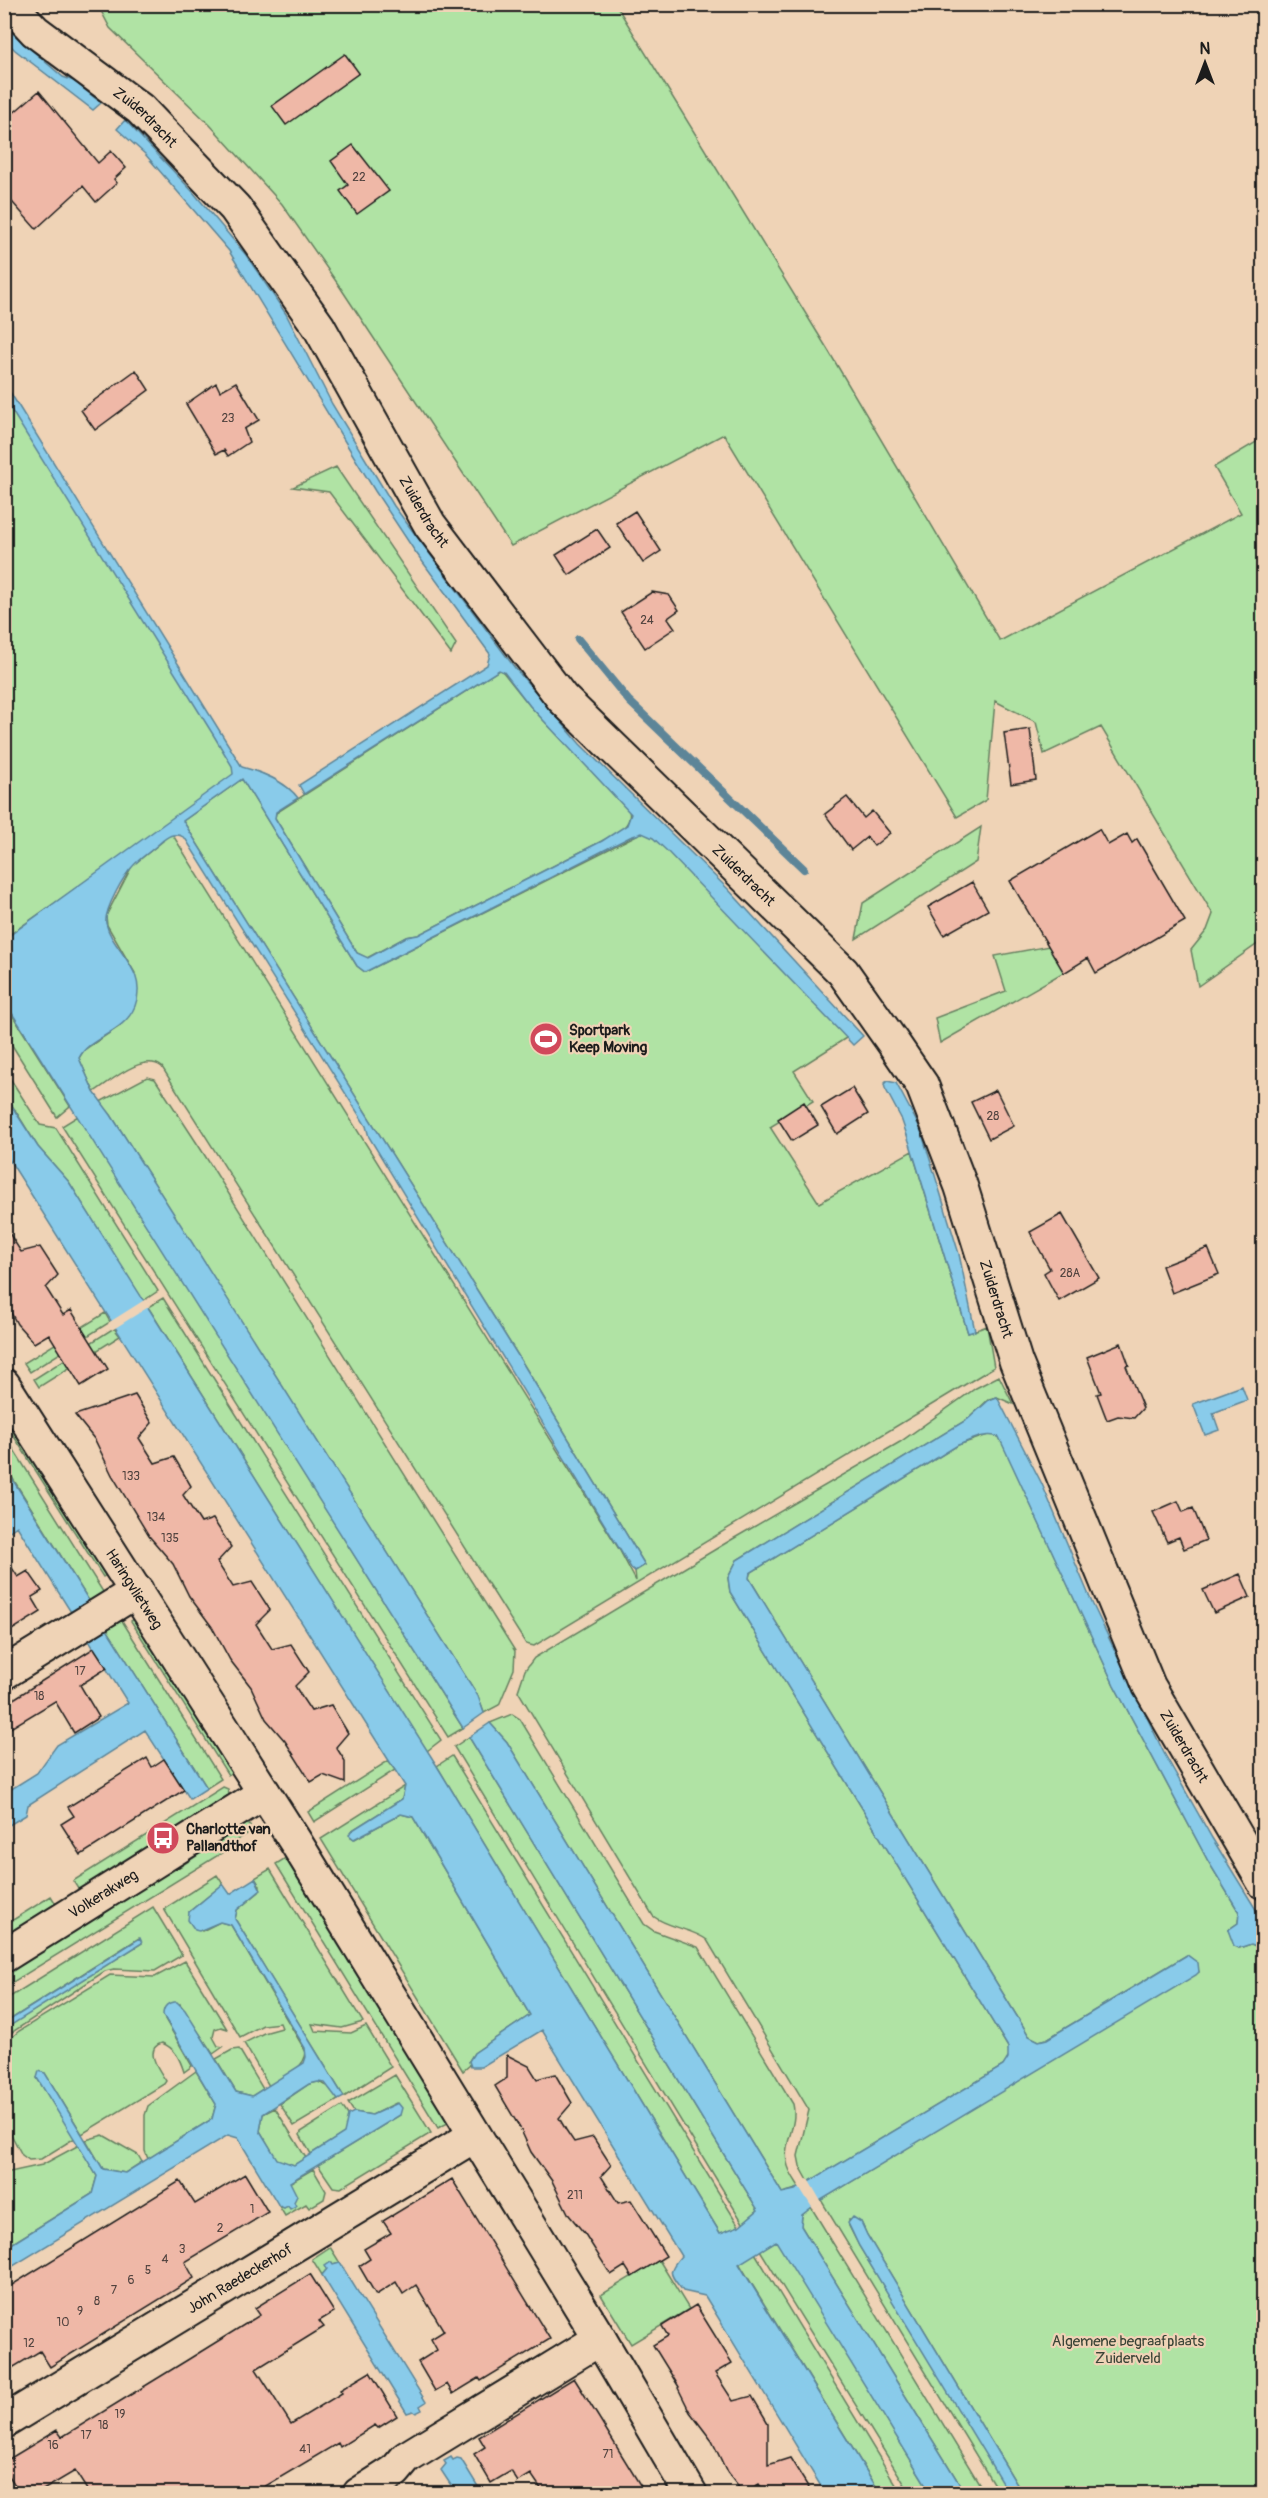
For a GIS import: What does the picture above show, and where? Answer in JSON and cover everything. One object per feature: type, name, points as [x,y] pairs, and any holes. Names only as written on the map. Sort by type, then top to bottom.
[{"type":"street","name":"Zuiderdracht","points":[[10,4],[35,31],[140,109],[234,208],[319,327],[430,525],[562,698],[843,972],[922,1085],[962,1186],[1016,1362],[1149,1686],[1263,1883]]},
{"type":"street","name":"Haringvlietweg","points":[[6,1391],[264,1793]]},
{"type":"street","points":[[4,1673],[136,1591]]},
{"type":"street","points":[[264,1793],[600,2339],[691,2493]]},
{"type":"street","name":"Volkerakweg","points":[[4,1956],[264,1793]]},
{"type":"street","name":"John Raedeckerhof","points":[[4,2422],[474,2136]]},
{"type":"street","points":[[359,2493],[395,2471],[406,2458],[600,2339]]},
{"type":"green space","points":[[102,4],[616,5],[828,350],[1000,641],[1241,513],[1214,467],[1263,438],[1263,940],[1198,986],[1191,950],[1207,930],[1213,914],[1101,727],[1044,754],[1036,722],[995,701],[986,800],[957,817],[724,434],[511,546],[340,287],[282,204],[210,125],[110,28],[99,7]]},
{"type":"green space","points":[[4,397],[88,527],[241,777],[169,829],[619,1549],[636,1581],[635,1571],[645,1565],[522,1362],[183,821],[242,779],[357,966],[365,972],[641,833],[649,825],[854,1033],[794,1071],[813,1101],[770,1127],[819,1203],[912,1151],[968,1333],[987,1326],[994,1367],[534,1646],[526,1644],[162,1067],[154,1063],[137,1065],[94,1092],[79,1058],[84,1050],[120,1026],[135,973],[107,925],[106,916],[132,866],[163,841],[163,827],[5,936]]},
{"type":"green space","points":[[336,467],[456,644],[451,654],[329,492],[293,487]]},
{"type":"green space","points":[[499,670],[629,810],[628,821],[617,833],[418,935],[406,937],[367,958],[357,953],[275,818],[276,813]]},
{"type":"green space","points":[[981,827],[976,862],[856,939],[863,903]]},
{"type":"green space","points":[[1049,946],[1064,972],[940,1043],[935,1018],[1006,991],[995,956]]},
{"type":"green space","points":[[4,1002],[70,1106],[57,1117],[5,1034]]},
{"type":"green space","points":[[4,1069],[40,1125],[56,1128],[158,1291],[143,1301],[69,1182],[38,1147],[5,1094]]},
{"type":"green space","points":[[147,1077],[155,1079],[202,1151],[515,1651],[514,1669],[499,1705],[484,1713],[478,1696],[111,1115],[100,1102]]},
{"type":"green space","points":[[78,1116],[463,1728],[448,1737],[62,1126]]},
{"type":"green space","points":[[163,1298],[441,1740],[427,1751],[148,1307]]},
{"type":"green space","points":[[105,1313],[110,1322],[30,1372],[24,1363]]},
{"type":"green space","points":[[114,1328],[120,1336],[39,1387],[34,1379]]},
{"type":"green space","points":[[999,1376],[1013,1404],[997,1397],[989,1399],[968,1419],[737,1560],[728,1578],[730,1592],[1009,2050],[1008,2059],[1003,2066],[809,2182],[800,2166],[798,2156],[809,2110],[707,1940],[653,1916],[518,1691],[525,1670],[534,1658],[900,1442],[976,1388]]},
{"type":"green space","points":[[17,1421],[112,1571],[103,1577],[8,1427]]},
{"type":"green space","points":[[4,1434],[105,1595],[91,1604],[5,1466]]},
{"type":"green space","name":"Algemene begraafplaats Zuiderveld","points":[[991,1434],[999,1437],[1006,1451],[1114,1685],[1208,1861],[1239,1912],[1238,1923],[1228,1930],[1239,1948],[1251,1944],[1263,1949],[1263,2493],[1022,2493],[861,2222],[849,2220],[849,2226],[859,2246],[1010,2493],[999,2493],[821,2200],[1199,1972],[1195,1962],[1187,1955],[1047,2039],[1039,2041],[1029,2036],[749,1578],[750,1573],[958,1445]]},
{"type":"green space","points":[[116,1611],[221,1779],[207,1788],[101,1620]]},
{"type":"green space","points":[[139,1616],[236,1770],[228,1775],[131,1621]]},
{"type":"green space","points":[[512,1714],[520,1719],[644,1924],[654,1931],[698,1947],[793,2104],[794,2120],[786,2155],[789,2169],[800,2188],[782,2193],[507,1742],[490,1723]]},
{"type":"green space","points":[[469,1737],[758,2210],[743,2223],[454,1747]]},
{"type":"green space","points":[[452,1756],[739,2226],[720,2233],[437,1766]]},
{"type":"green space","points":[[388,1761],[395,1770],[314,1822],[308,1812]]},
{"type":"green space","points":[[405,1786],[402,1799],[351,1831],[351,1837],[355,1839],[401,1814],[413,1817],[530,2015],[474,2053],[469,2061],[470,2065],[463,2071],[321,1839]]},
{"type":"green space","points":[[223,1787],[228,1789],[229,1795],[160,1839],[163,1843],[82,1895],[73,1881]]},
{"type":"green space","points":[[246,1824],[250,1825],[250,1832],[232,1843],[233,1846],[5,1987],[5,1970],[174,1862],[178,1868]]},
{"type":"green space","points":[[292,1854],[450,2114],[448,2123],[438,2128],[276,1864]]},
{"type":"green space","points":[[270,1869],[363,2022],[342,2028],[312,2024],[315,2031],[351,2033],[366,2026],[391,2067],[344,2097],[235,1919],[237,1910],[259,1892],[260,1886],[255,1878]]},
{"type":"green space","points":[[217,1875],[223,1884],[189,1912],[202,1931],[220,1922],[231,1925],[306,2052],[305,2058],[297,2068],[269,2086],[244,2043],[264,2033],[282,2028],[280,2023],[263,2025],[240,2037],[164,1909]]},
{"type":"green space","points":[[51,1896],[59,1909],[5,1943],[5,1925]]},
{"type":"green space","points":[[153,1907],[182,1955],[155,1971],[114,1969],[105,1971],[5,2037],[4,2029],[142,1943],[139,1938],[5,2023],[5,2000]]},
{"type":"green space","points":[[185,1961],[227,2029],[221,2027],[215,2029],[213,2037],[218,2046],[223,2047],[213,2054],[180,2004],[165,2019],[192,2066],[184,2072],[174,2051],[162,2043],[156,2046],[154,2060],[166,2081],[164,2084],[82,2134],[45,2073],[37,2078],[75,2138],[41,2159],[29,2160],[22,2155],[5,2123],[4,2044],[19,2031],[110,1975],[155,1977]]},
{"type":"green space","points":[[239,2049],[263,2089],[252,2096],[236,2092],[216,2059],[232,2050]]},
{"type":"green space","points":[[196,2071],[216,2104],[212,2119],[148,2159],[145,2151],[145,2115],[148,2106]]},
{"type":"green space","points":[[395,2075],[431,2133],[341,2188],[333,2187],[318,2165],[400,2115],[396,2103],[372,2115],[354,2112],[348,2103]]},
{"type":"green space","points":[[318,2082],[330,2087],[338,2100],[294,2126],[280,2104],[309,2084]]},
{"type":"green space","points":[[342,2106],[348,2115],[345,2133],[311,2154],[300,2135],[301,2132]]},
{"type":"green space","points":[[275,2108],[306,2158],[294,2165],[277,2160],[260,2131],[263,2114]]},
{"type":"green space","points":[[103,2135],[138,2155],[142,2162],[125,2173],[103,2169],[86,2140]]},
{"type":"green space","points":[[79,2145],[97,2176],[92,2194],[5,2248],[5,2173],[42,2165]]},
{"type":"green space","points":[[313,2169],[326,2191],[324,2199],[309,2208],[306,2204],[285,2216],[279,2206],[284,2208],[294,2202],[289,2183]]},
{"type":"green space","points":[[811,2207],[985,2493],[965,2493],[801,2226],[802,2215]]},
{"type":"green space","points":[[777,2240],[931,2493],[910,2493],[760,2250]]},
{"type":"green space","points":[[330,2247],[340,2263],[333,2265],[331,2262],[326,2266],[327,2269],[322,2275],[312,2259]]},
{"type":"green space","points":[[755,2253],[901,2493],[880,2493],[739,2263]]},
{"type":"green space","points":[[659,2260],[689,2309],[631,2344],[601,2295]]},
{"type":"water","points":[[4,26],[63,77],[74,81],[101,103],[93,110],[15,50],[5,40]]},
{"type":"water","points":[[125,120],[193,192],[246,255],[286,314],[332,404],[394,506],[515,668],[580,744],[728,889],[863,1036],[853,1045],[666,850],[653,838],[642,833],[630,837],[365,972],[357,966],[242,779],[183,821],[522,1362],[645,1565],[635,1571],[631,1568],[369,1137],[366,1126],[185,838],[172,835],[165,839],[135,863],[120,885],[108,910],[106,923],[115,943],[134,971],[138,993],[135,1006],[123,1023],[91,1045],[79,1058],[94,1092],[111,1115],[478,1696],[484,1713],[463,1728],[5,1002],[5,936],[10,935],[233,774],[232,766],[214,736],[5,400],[5,384],[242,767],[273,778],[298,798],[276,812],[275,818],[357,953],[368,958],[406,937],[418,935],[602,841],[627,825],[631,814],[530,706],[504,672],[499,670],[304,794],[299,785],[487,665],[490,654],[414,550],[375,491],[229,251],[145,154],[117,129]]},
{"type":"water","points":[[887,1081],[896,1083],[920,1128],[959,1254],[975,1331],[968,1333],[910,1144],[901,1118],[885,1088],[884,1084]]},
{"type":"water","points":[[4,1094],[38,1147],[69,1182],[437,1766],[720,2233],[739,2226],[758,2210],[469,1737],[490,1723],[507,1742],[782,2193],[795,2190],[1003,2066],[1008,2058],[1008,2047],[730,1592],[728,1578],[737,1560],[968,1419],[989,1400],[997,1397],[1042,1484],[1093,1605],[1164,1753],[1212,1838],[1263,1921],[1264,1949],[1251,1944],[1239,1948],[1234,1946],[1228,1930],[1238,1923],[1239,1912],[1208,1861],[1114,1685],[999,1437],[984,1436],[958,1445],[750,1573],[749,1578],[1029,2036],[1039,2041],[1047,2039],[1187,1955],[1198,1963],[1199,1972],[1196,1975],[821,2200],[802,2215],[801,2226],[965,2493],[931,2493],[776,2241],[739,2264],[880,2493],[825,2493],[705,2296],[683,2291],[673,2277],[673,2266],[681,2256],[542,2030],[481,2067],[471,2067],[469,2061],[474,2053],[530,2015],[413,1817],[401,1814],[354,1839],[349,1835],[351,1831],[402,1799],[405,1786],[5,1153]]},
{"type":"water","points":[[1242,1386],[1247,1400],[1213,1413],[1219,1430],[1205,1435],[1193,1404]]},
{"type":"water","points":[[4,1466],[207,1788],[190,1799],[145,1730],[28,1805],[26,1815],[9,1825],[5,1822],[5,1793],[37,1773],[57,1745],[128,1703],[17,1526],[5,1534]]},
{"type":"water","points":[[255,1878],[261,1890],[237,1910],[235,1919],[344,2097],[338,2100],[325,2083],[318,2082],[309,2084],[263,2114],[260,2131],[277,2159],[294,2165],[344,2133],[348,2115],[354,2112],[372,2115],[398,2103],[402,2108],[400,2115],[290,2182],[297,2196],[294,2202],[296,2206],[290,2209],[288,2206],[284,2208],[279,2206],[238,2138],[228,2135],[5,2271],[5,2248],[92,2194],[97,2176],[37,2078],[39,2071],[45,2073],[103,2169],[125,2173],[212,2119],[216,2104],[163,2015],[165,2007],[169,2004],[177,2002],[185,2010],[236,2092],[252,2096],[304,2063],[305,2048],[231,1925],[220,1922],[199,1931],[195,1930],[188,1920],[189,1912],[223,1884],[230,1894]]},
{"type":"water","points":[[140,1938],[142,1943],[5,2029],[5,2023]]},
{"type":"water","points":[[853,2217],[861,2222],[1022,2493],[1010,2493],[1006,2489],[859,2246],[848,2223]]},
{"type":"water","points":[[331,2262],[333,2265],[340,2263],[426,2402],[420,2406],[422,2410],[407,2413],[322,2275],[327,2269],[325,2266]]},
{"type":"water","points":[[451,2457],[453,2460],[461,2459],[482,2493],[456,2493],[441,2470],[446,2464],[444,2461]]},
{"type":"pier","points":[[146,1299],[150,1306],[112,1330],[108,1323]]},
{"type":"pier","points":[[808,2179],[822,2203],[813,2209],[798,2185]]},
{"type":"building","points":[[345,54],[359,73],[286,125],[272,106]]},
{"type":"building","points":[[39,91],[98,163],[111,151],[126,168],[114,179],[117,183],[96,202],[83,186],[36,229],[5,194],[4,121]]},
{"type":"building","points":[[353,145],[389,191],[357,214],[340,191],[348,185],[331,161]]},
{"type":"building","points":[[136,370],[149,390],[95,430],[81,410]]},
{"type":"building","points":[[236,382],[259,420],[244,429],[249,442],[228,456],[224,450],[216,454],[186,404],[216,383],[220,391]]},
{"type":"building","points":[[635,511],[661,551],[643,563],[616,523]]},
{"type":"building","points":[[597,529],[610,548],[569,575],[556,555]]},
{"type":"building","points":[[652,592],[669,595],[679,610],[668,618],[675,628],[645,648],[621,612]]},
{"type":"building","points":[[1030,729],[1036,780],[1011,784],[1004,733]]},
{"type":"building","points":[[847,797],[864,818],[872,811],[890,833],[874,846],[867,837],[851,850],[825,814]]},
{"type":"building","points":[[1099,829],[1108,845],[1127,834],[1132,843],[1137,839],[1185,921],[1096,973],[1088,958],[1064,973],[1010,881]]},
{"type":"building","points":[[972,882],[988,910],[944,935],[928,907]]},
{"type":"building","points":[[852,1088],[868,1114],[837,1134],[821,1107]]},
{"type":"building","points":[[996,1090],[1014,1126],[989,1139],[971,1102]]},
{"type":"building","points":[[804,1102],[818,1125],[792,1141],[778,1119]]},
{"type":"building","points":[[1062,1214],[1099,1278],[1059,1301],[1044,1273],[1050,1269],[1030,1232]]},
{"type":"building","points":[[4,1225],[21,1252],[40,1247],[58,1275],[46,1288],[63,1315],[71,1310],[108,1369],[81,1386],[49,1334],[34,1343],[17,1324],[8,1307],[10,1306],[4,1296]]},
{"type":"building","points":[[1208,1248],[1219,1274],[1172,1293],[1162,1266]]},
{"type":"building","points":[[1121,1343],[1129,1365],[1126,1366],[1143,1408],[1134,1418],[1118,1416],[1107,1420],[1097,1394],[1101,1393],[1087,1357]]},
{"type":"building","points":[[135,1395],[152,1423],[139,1438],[155,1463],[174,1457],[191,1486],[183,1495],[201,1523],[213,1519],[231,1547],[217,1562],[233,1587],[252,1582],[270,1610],[256,1624],[272,1649],[291,1644],[309,1672],[295,1686],[303,1699],[311,1711],[331,1705],[348,1733],[336,1747],[345,1761],[345,1783],[323,1775],[311,1782],[285,1741],[266,1719],[251,1687],[230,1660],[212,1627],[189,1596],[173,1564],[149,1536],[112,1475],[95,1440],[75,1415]]},
{"type":"building","points":[[1178,1501],[1183,1512],[1193,1508],[1206,1540],[1184,1549],[1179,1537],[1167,1542],[1153,1512]]},
{"type":"building","points":[[4,1556],[18,1577],[28,1571],[42,1591],[32,1597],[41,1612],[4,1635]]},
{"type":"building","points":[[1240,1574],[1250,1597],[1214,1613],[1203,1590]]},
{"type":"building","points":[[94,1648],[107,1668],[80,1685],[99,1717],[74,1733],[55,1701],[4,1732],[4,1705]]},
{"type":"building","points":[[147,1758],[152,1767],[164,1759],[184,1790],[81,1855],[61,1824],[74,1816],[68,1807]]},
{"type":"building","points":[[507,2055],[529,2066],[537,2079],[555,2074],[572,2103],[559,2118],[566,2130],[574,2142],[593,2137],[611,2165],[601,2176],[618,2203],[631,2200],[666,2256],[632,2277],[625,2266],[611,2275],[585,2234],[569,2215],[552,2181],[531,2152],[520,2128],[495,2086],[507,2078]]},
{"type":"building","points":[[245,2174],[268,2212],[185,2262],[194,2278],[50,2367],[40,2351],[4,2373],[4,2332],[10,2329],[10,2293],[7,2288],[180,2181],[195,2204]]},
{"type":"building","points":[[452,2179],[550,2339],[481,2381],[479,2378],[453,2394],[447,2384],[435,2391],[418,2362],[437,2350],[431,2339],[444,2331],[416,2285],[403,2294],[396,2282],[376,2295],[359,2266],[370,2259],[364,2249],[391,2233],[383,2221]]},
{"type":"building","points":[[310,2274],[334,2312],[319,2321],[324,2327],[256,2369],[291,2424],[342,2393],[340,2390],[370,2372],[397,2416],[378,2428],[375,2425],[340,2447],[338,2443],[254,2493],[89,2493],[75,2471],[38,2493],[20,2493],[4,2468],[4,2462],[57,2430],[62,2437],[189,2359],[260,2315],[255,2308]]},
{"type":"building","points":[[696,2305],[732,2363],[715,2373],[733,2401],[752,2396],[768,2423],[768,2465],[790,2458],[812,2493],[765,2493],[759,2484],[743,2493],[727,2472],[712,2441],[690,2412],[679,2387],[653,2345],[668,2336],[662,2326]]},
{"type":"building","points":[[574,2378],[645,2493],[544,2493],[531,2474],[518,2482],[511,2471],[491,2483],[474,2454],[485,2447],[479,2437]]},
{"type":"waterway","points":[[578,639],[629,701],[804,869]]},
{"type":"place","name":"Sportpark Keep Moving","points":[[546,1039]]},
{"type":"place","name":"Charlotte van Pallandthof","points":[[163,1838]]}]
